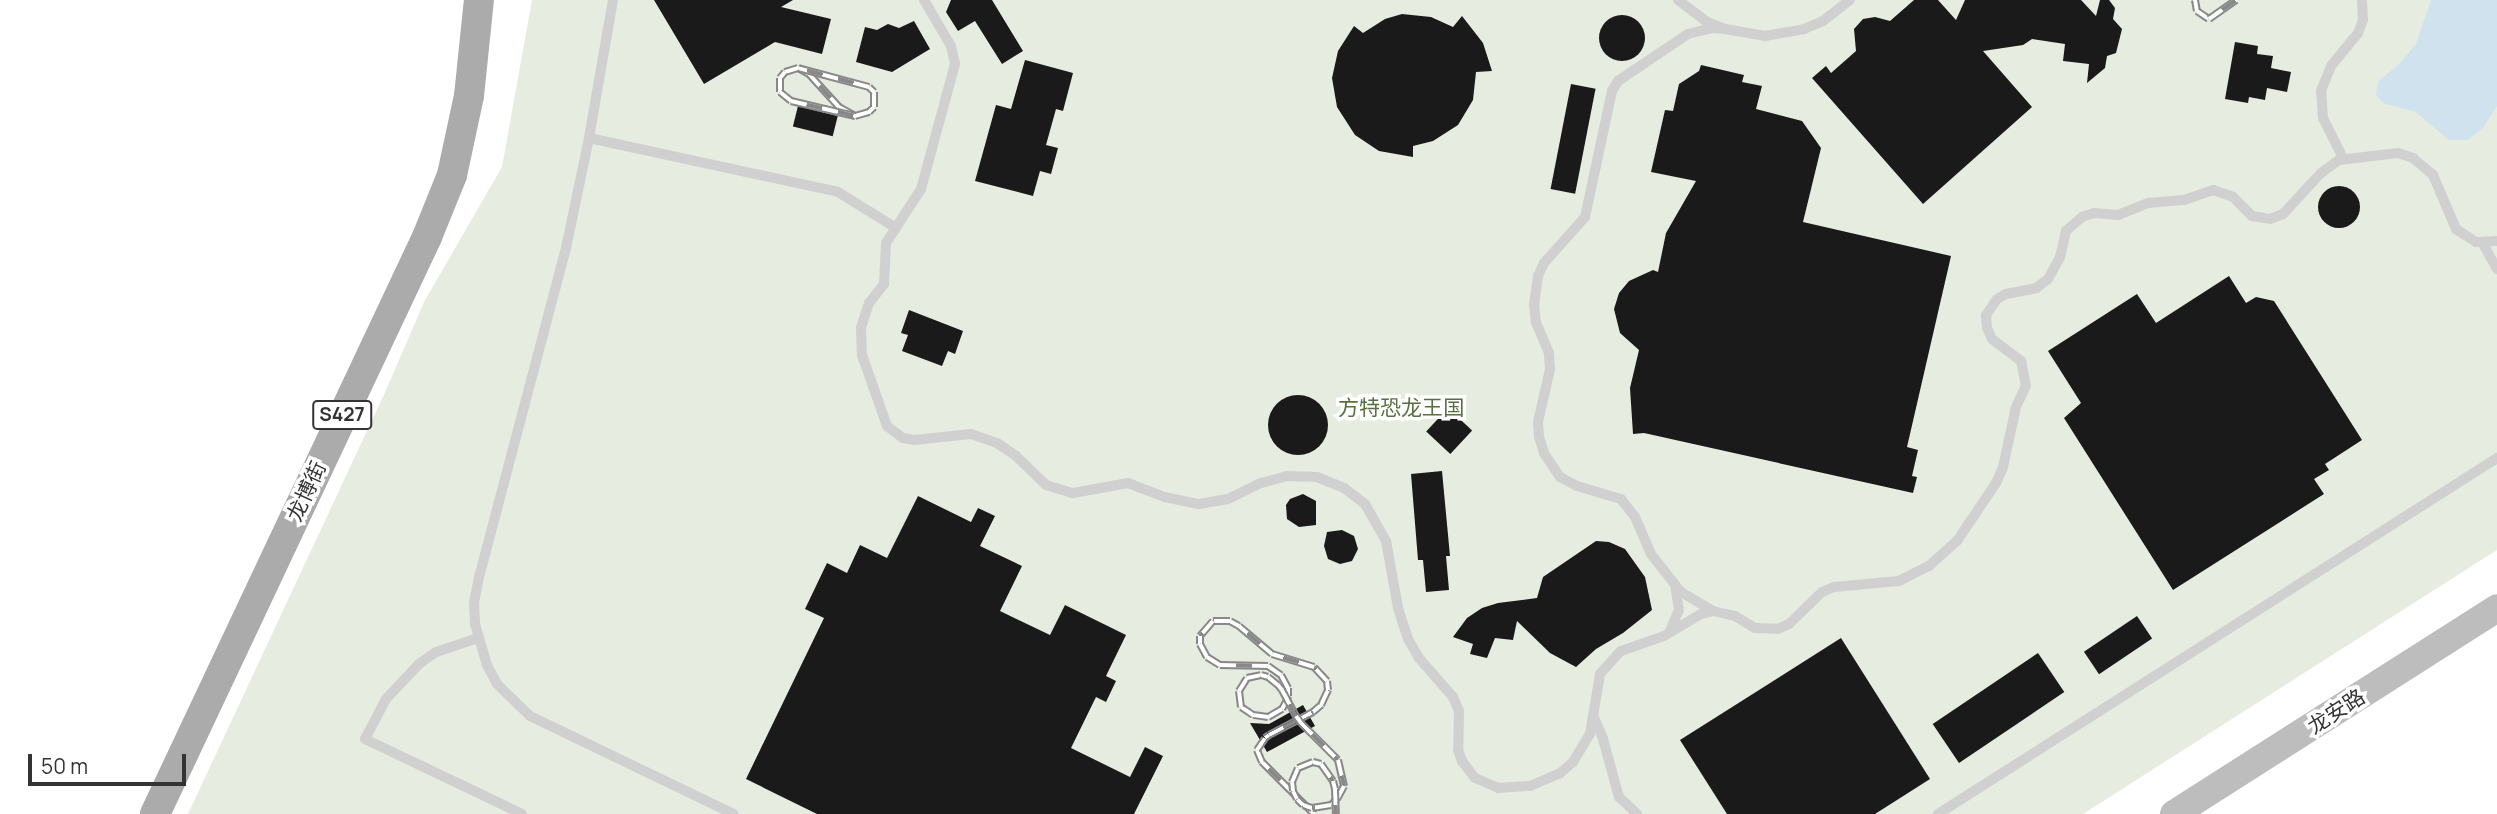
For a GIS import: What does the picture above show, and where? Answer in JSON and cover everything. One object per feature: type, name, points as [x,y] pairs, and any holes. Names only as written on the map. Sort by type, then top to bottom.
[{"type":"main road","name":"龙博街","points":[[155,814],[427,237],[452,175],[468,96],[479,0]]},
{"type":"main road","name":"龙安路","points":[[2175,814],[2497,608]]},
{"type":"lane","points":[[613,0],[590,138],[540,355],[478,577],[474,603],[478,638],[497,684],[530,716],[734,814]]},
{"type":"lane","points":[[924,0],[951,46],[955,64],[921,189],[886,243],[884,284],[864,315],[860,342],[882,415],[894,432],[914,440],[971,434],[983,438],[1007,448],[1046,485],[1073,493],[1128,483],[1174,500],[1199,504],[1228,499],[1261,483],[1287,476],[1331,481],[1365,504],[1379,525],[1391,554],[1403,626],[1419,658],[1453,697],[1459,711],[1458,750],[1467,771],[1487,785],[1513,788],[1531,786],[1560,773],[1583,749],[1590,734],[1595,686],[1609,662],[1621,652],[1664,636],[1701,614],[1713,611]]},
{"type":"lane","points":[[1678,0],[1707,22],[1725,29]]},
{"type":"lane","points":[[1850,0],[1823,21],[1785,34],[1755,35],[1712,28],[1688,34],[1619,81],[1612,91],[1585,217],[1544,263],[1534,293],[1536,323],[1549,361],[1538,422],[1544,453],[1560,477],[1577,486],[1621,499],[1630,508],[1651,554],[1680,592],[1713,611],[1735,615],[1755,628],[1778,629],[1789,624],[1822,592],[1834,587],[1899,581],[1929,566],[1957,541],[1999,475],[2016,407],[2026,386],[2021,360],[1992,339],[1987,328],[1986,315],[1997,299],[2036,288],[2048,279],[2060,257],[2066,231],[2073,223],[2094,213],[2118,215],[2148,203],[2184,200],[2213,190],[2233,197],[2252,216],[2270,219],[2283,214],[2321,173],[2343,158],[2398,153],[2413,158],[2434,175],[2456,229],[2464,237],[2482,242],[2497,241]]},
{"type":"lane","points":[[2343,158],[2323,118],[2321,91],[2331,66],[2358,33],[2363,20],[2362,0]]},
{"type":"lane","points":[[590,138],[838,192],[896,228]]},
{"type":"lane","points":[[2482,242],[2497,269]]},
{"type":"lane","points":[[1938,814],[2497,458]]},
{"type":"lane","points":[[1664,636],[1672,628],[1679,610],[1673,582]]},
{"type":"lane","points":[[478,638],[436,652],[420,663],[386,699],[365,739],[522,814]]},
{"type":"lane","points":[[1593,715],[1603,739],[1619,797],[1637,814]]},
{"type":"green space","name":"方特恐龙王国","points":[[532,0],[2497,0],[2497,550],[2083,814],[188,814],[387,388],[424,302],[502,167]]},
{"type":"water","points":[[2431,0],[2497,0],[2497,106],[2483,128],[2468,140],[2449,140],[2416,112],[2383,103],[2376,95],[2378,82],[2397,66],[2416,44]]},
{"type":"building","points":[[654,0],[793,0],[781,7],[831,19],[822,54],[775,42],[704,84]]},
{"type":"building","points":[[951,0],[992,0],[1023,51],[1002,64],[975,21],[958,31],[946,12]]},
{"type":"building","points":[[1914,0],[1938,0],[1956,20],[1965,0],[2081,0],[2096,16],[2100,0],[2109,0],[2115,8],[2113,19],[2122,29],[2116,53],[2107,56],[2105,68],[2087,83],[2089,64],[2063,61],[2065,44],[2032,39],[2023,45],[1983,51],[2032,107],[1923,204],[1812,78],[1826,66],[1831,73],[1856,51],[1854,29],[1863,19],[1875,17],[1890,21]]},
{"type":"building","points":[[1402,14],[1431,17],[1453,27],[1462,16],[1483,43],[1492,71],[1476,72],[1473,100],[1458,125],[1433,141],[1413,146],[1413,157],[1379,151],[1355,135],[1337,107],[1332,78],[1338,51],[1354,26],[1363,33],[1385,19]]},
{"type":"building","points":[[1622,15],[1638,22],[1645,38],[1638,54],[1622,61],[1606,54],[1599,38],[1606,22]]},
{"type":"building","points":[[914,21],[930,49],[892,72],[856,62],[865,27],[877,30],[888,24],[899,28]]},
{"type":"building","points":[[2235,42],[2258,46],[2257,54],[2273,56],[2271,68],[2291,72],[2287,92],[2267,88],[2265,100],[2249,97],[2248,103],[2225,99]]},
{"type":"building","points":[[1025,60],[1073,73],[1063,111],[1056,109],[1046,145],[1058,148],[1051,174],[1040,171],[1033,196],[975,181],[996,105],[1011,109]]},
{"type":"building","points":[[1701,65],[1744,75],[1742,82],[1762,86],[1756,109],[1802,121],[1821,148],[1803,222],[1951,256],[1907,447],[1918,450],[1912,476],[1917,477],[1913,493],[1644,433],[1633,434],[1630,388],[1639,350],[1620,333],[1614,309],[1619,293],[1629,281],[1653,270],[1658,272],[1666,233],[1696,181],[1651,172],[1665,110],[1673,111],[1679,84],[1699,71]]},
{"type":"building","points":[[1571,84],[1596,89],[1575,194],[1551,189]]},
{"type":"building","points":[[798,106],[838,116],[833,136],[793,126]]},
{"type":"building","points":[[2339,186],[2354,192],[2360,207],[2354,222],[2339,228],[2324,222],[2318,207],[2324,192]]},
{"type":"building","points":[[2229,276],[2246,303],[2256,297],[2274,301],[2362,440],[2325,464],[2329,470],[2314,479],[2324,494],[2173,590],[2064,418],[2081,403],[2048,351],[2137,294],[2156,323]]},
{"type":"building","points":[[909,310],[963,331],[955,354],[948,351],[942,366],[902,351],[908,335],[901,333]]},
{"type":"building","points":[[1292,395],[1304,395],[1323,408],[1328,425],[1326,437],[1315,450],[1304,455],[1292,455],[1273,442],[1268,431],[1268,419],[1281,400]]},
{"type":"building","points":[[1448,408],[1472,431],[1450,454],[1426,431]]},
{"type":"building","points":[[1442,471],[1450,556],[1446,556],[1449,590],[1426,592],[1423,560],[1418,560],[1411,474]]},
{"type":"building","points":[[1303,494],[1316,501],[1316,525],[1299,527],[1287,519],[1286,505],[1290,499]]},
{"type":"building","points":[[918,496],[971,522],[978,508],[995,516],[980,546],[1022,566],[1000,611],[1050,635],[1065,605],[1126,635],[1106,676],[1116,681],[1106,702],[1096,697],[1071,748],[1130,777],[1145,747],[1163,756],[1134,814],[817,814],[746,779],[824,618],[805,609],[827,563],[847,573],[860,545],[887,558]]},
{"type":"building","points":[[1342,530],[1354,536],[1358,549],[1352,561],[1340,564],[1328,559],[1324,546],[1327,532]]},
{"type":"building","points":[[1596,541],[1609,542],[1625,549],[1645,577],[1652,610],[1623,633],[1596,649],[1576,667],[1550,653],[1517,621],[1513,640],[1495,638],[1487,658],[1470,654],[1473,644],[1453,637],[1467,618],[1482,608],[1537,598],[1543,577]]},
{"type":"building","points":[[2137,616],[2152,638],[2099,674],[2084,652]]},
{"type":"building","points":[[1841,638],[1930,779],[1875,814],[1727,814],[1680,740]]},
{"type":"building","points":[[2038,653],[2064,692],[1959,763],[1933,724]]},
{"type":"building","points":[[1303,705],[1315,726],[1267,752],[1250,723],[1269,724]]},
{"type":"railway","points":[[2195,0],[2197,11],[2209,19],[2236,0]]},
{"type":"railway","points":[[798,68],[809,74],[839,107],[855,116],[869,112],[874,107],[874,92],[869,87],[798,68],[785,72],[780,78],[780,92],[791,101],[855,116]]},
{"type":"railway","points":[[1314,814],[1262,762],[1257,750],[1269,735],[1313,712],[1321,705],[1328,690],[1327,681],[1314,667],[1272,654],[1230,621],[1213,621],[1200,636],[1200,644],[1207,657],[1220,665],[1268,666],[1281,675],[1288,688],[1288,696],[1286,702],[1282,709],[1268,717],[1253,715],[1241,707],[1239,691],[1247,678],[1261,675],[1268,677],[1282,690],[1296,716],[1301,723],[1338,760],[1344,786],[1337,799],[1331,805],[1312,808],[1303,805],[1297,799],[1293,791],[1292,782],[1298,768],[1313,762],[1321,764],[1333,781],[1335,789],[1336,814]]}]
